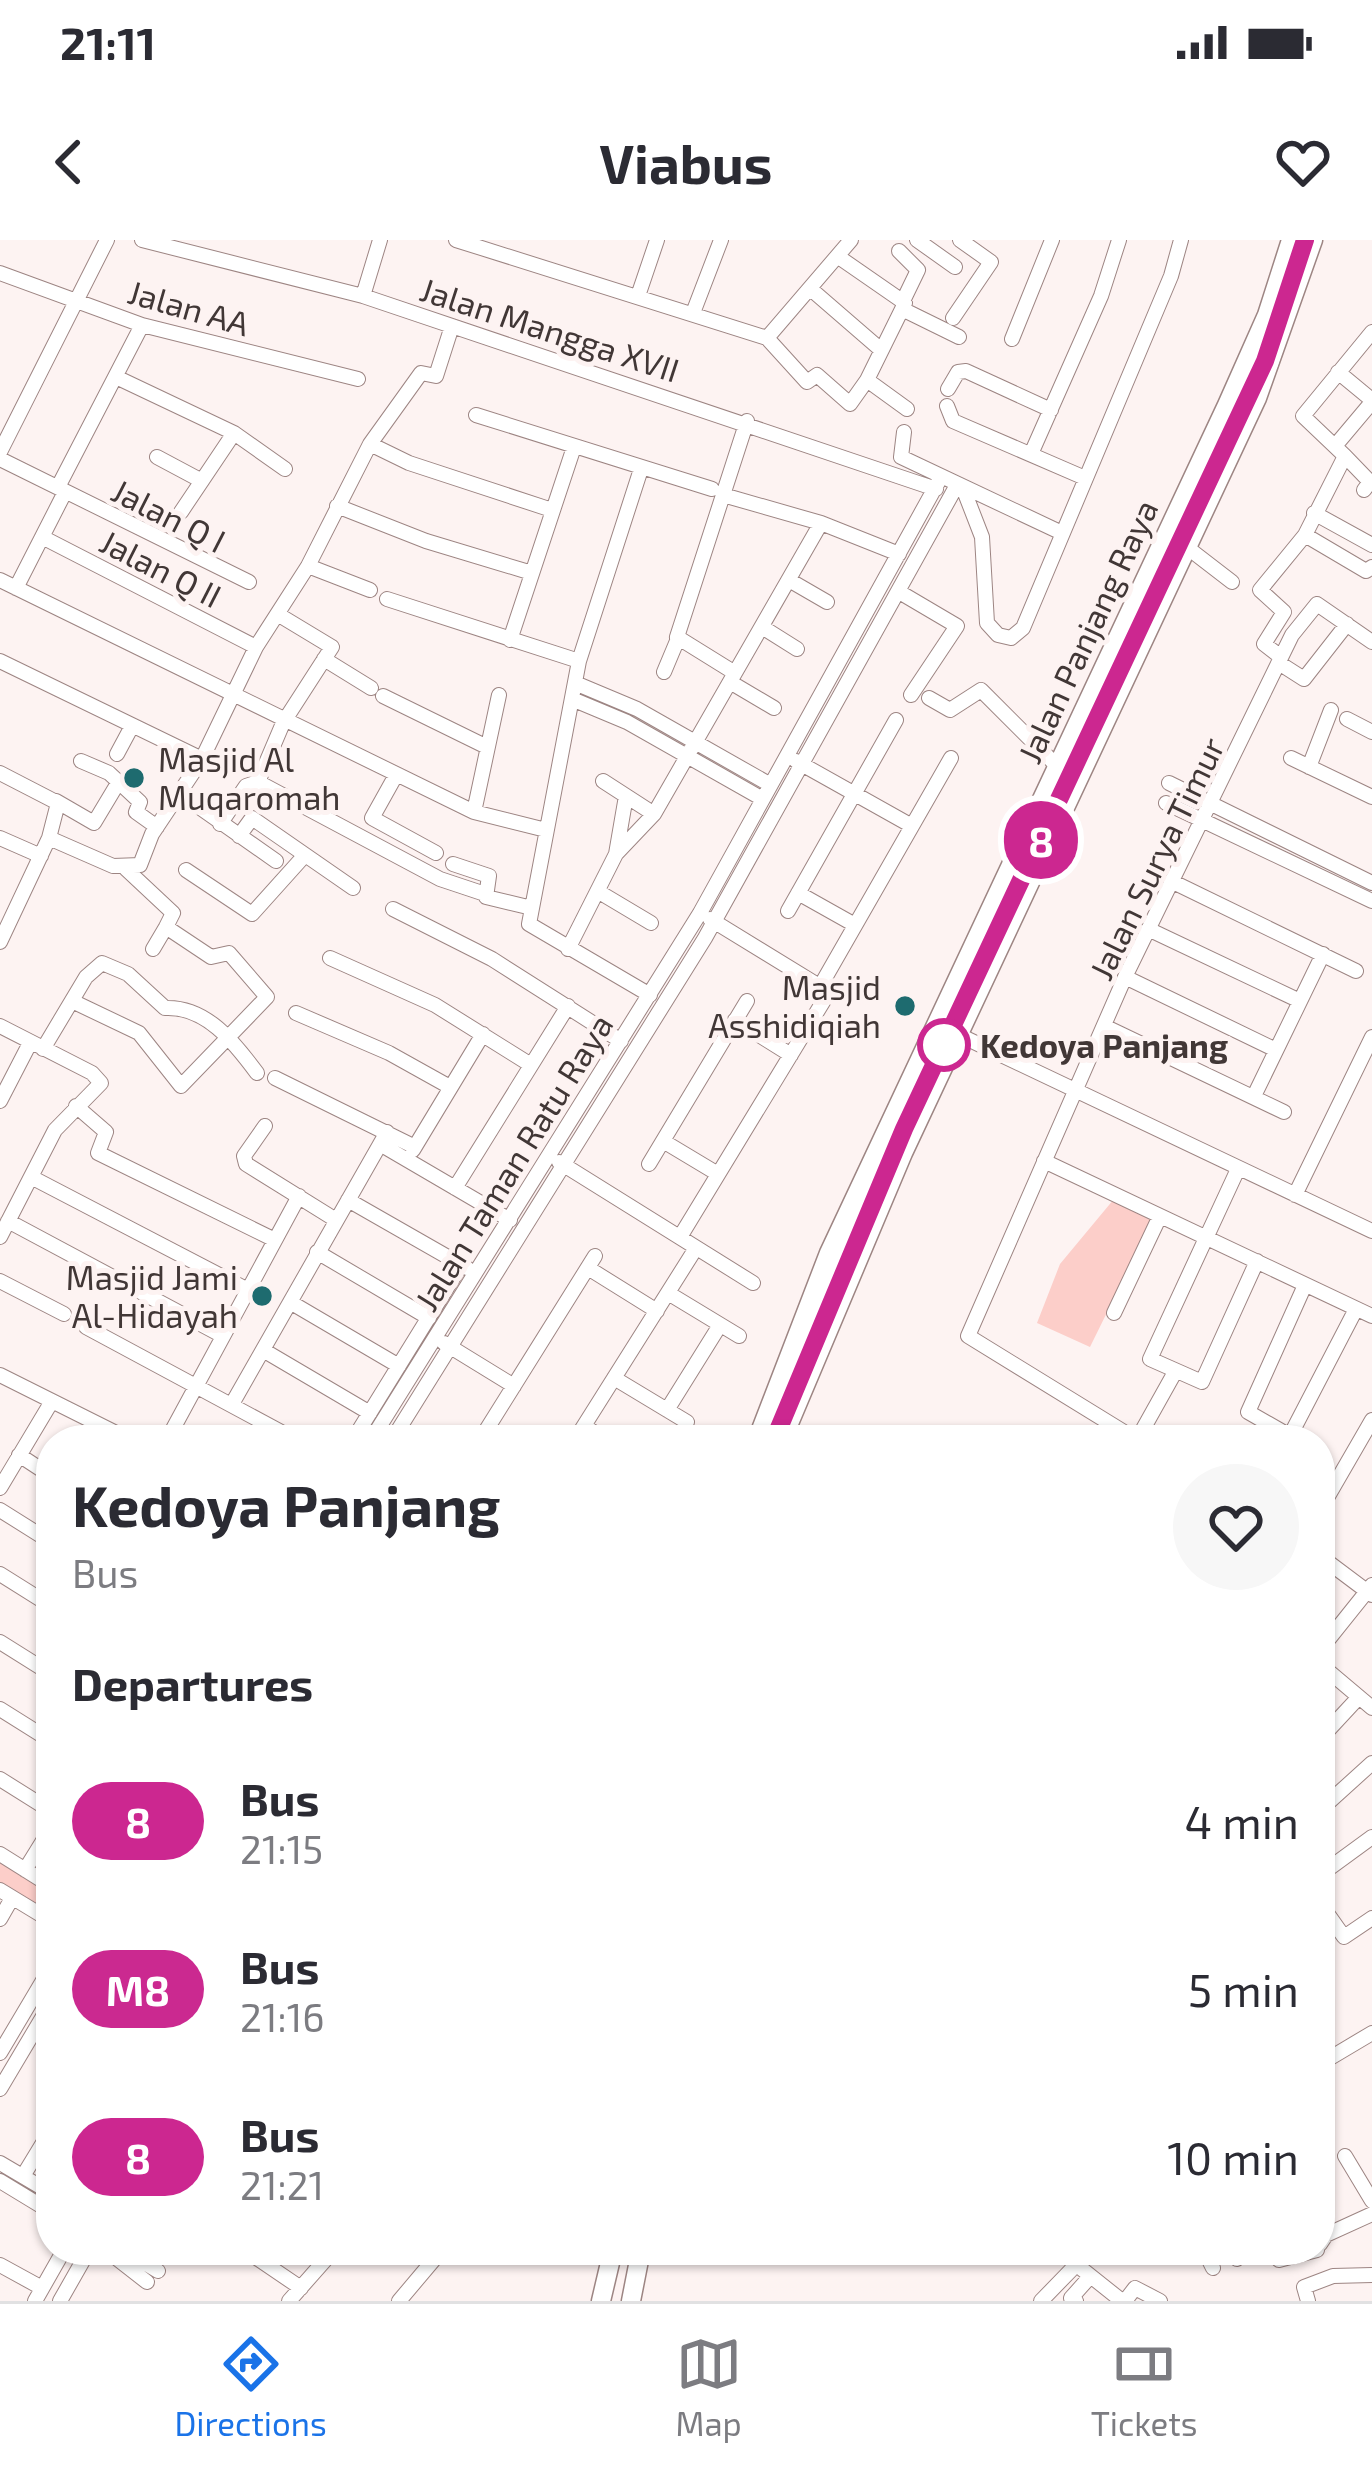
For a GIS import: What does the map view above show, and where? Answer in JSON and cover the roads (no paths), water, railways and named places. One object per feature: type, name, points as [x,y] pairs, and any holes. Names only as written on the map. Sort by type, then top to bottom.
[{"type":"main road","name":"Jalan Panjang Raya","points":[[763,1425],[838,1233],[1267,315],[1291,240]]},
{"type":"main road","name":"Jalan Panjang Raya","points":[[788,1425],[958,1034],[1186,540],[1257,398],[1313,240]]},
{"type":"main road","points":[[1180,503],[1200,512]]},
{"type":"main road","points":[[1166,527],[1186,540]]},
{"type":"main road","points":[[798,1335],[808,1347],[820,1345]]},
{"type":"main road","points":[[789,1362],[804,1365],[809,1373]]},
{"type":"main road","points":[[601,2301],[609,2265]]},
{"type":"main road","points":[[631,2301],[638,2265]]},
{"type":"street","points":[[0,455],[106,240]]},
{"type":"street","name":"Jalan Mangga XVII","points":[[142,240],[364,296],[960,487],[1062,533]]},
{"type":"street","points":[[364,296],[380,240]]},
{"type":"street","points":[[456,240],[767,338],[806,382],[817,375],[849,404],[867,380],[918,270],[899,251]]},
{"type":"street","points":[[638,296],[656,240]]},
{"type":"street","points":[[693,313],[721,240]]},
{"type":"street","points":[[767,338],[840,258],[850,240]]},
{"type":"street","points":[[917,240],[955,266]]},
{"type":"street","points":[[952,318],[991,262],[961,240]]},
{"type":"street","points":[[1012,339],[1052,240]]},
{"type":"street","points":[[1031,454],[1102,296],[1119,240]]},
{"type":"street","points":[[960,487],[978,522],[987,623],[1004,638],[1018,634],[1181,240]]},
{"type":"street","points":[[840,258],[903,305],[959,338]]},
{"type":"street","name":"Jalan AA","points":[[2,279],[142,325],[358,379]]},
{"type":"street","points":[[812,291],[880,349]]},
{"type":"street","points":[[16,588],[142,325]]},
{"type":"street","points":[[126,869],[140,865],[157,827],[182,795],[256,647],[308,566],[370,444],[421,373],[436,376],[452,326]]},
{"type":"street","points":[[1370,482],[1303,416],[1372,332]]},
{"type":"street","points":[[948,388],[958,372],[966,371],[1051,410]]},
{"type":"street","points":[[1339,372],[1372,401],[1340,451],[1306,535],[1260,590],[1283,610],[1264,642],[1304,679],[1347,624],[1372,641]]},
{"type":"street","points":[[118,378],[234,433],[285,469]]},
{"type":"street","points":[[867,380],[907,409]]},
{"type":"street","points":[[947,406],[953,422],[1085,478]]},
{"type":"street","points":[[476,415],[821,523],[899,554]]},
{"type":"street","points":[[664,672],[718,492],[747,421]]},
{"type":"street","points":[[904,432],[899,455],[939,483]]},
{"type":"street","points":[[181,512],[234,433]]},
{"type":"street","points":[[370,444],[409,463],[552,510]]},
{"type":"street","points":[[511,640],[574,447]]},
{"type":"street","name":"Jalan Q I","points":[[0,455],[249,582]]},
{"type":"street","points":[[157,457],[202,482]]},
{"type":"street","points":[[641,469],[580,661],[530,926],[650,995]]},
{"type":"street","name":"Jalan Taman Ratu Raya","points":[[381,1425],[442,1342],[707,917],[939,483]]},
{"type":"street","name":"Jalan Taman Ratu Raya","points":[[400,1425],[476,1273],[510,1220],[558,1161],[621,1041],[707,917],[765,791],[794,759],[901,593],[960,487]]},
{"type":"street","points":[[978,522],[993,502]]},
{"type":"street","points":[[338,506],[426,541],[532,573]]},
{"type":"street","points":[[1314,513],[1372,545]]},
{"type":"street","points":[[616,854],[653,814],[821,523]]},
{"type":"street","points":[[1306,535],[1366,571],[1372,567]]},
{"type":"street","name":"Jalan Q II","points":[[42,537],[256,647]]},
{"type":"street","points":[[1186,540],[1232,582]]},
{"type":"street","points":[[308,566],[370,590]]},
{"type":"street","points":[[0,580],[474,812],[546,830]]},
{"type":"street","points":[[789,580],[827,602]]},
{"type":"street","points":[[901,593],[957,626],[987,623]]},
{"type":"street","points":[[386,599],[580,661]]},
{"type":"street","name":"Jalan Surya Timur","points":[[1113,1425],[968,1336],[1125,977],[1280,660],[1315,604],[1347,624]]},
{"type":"street","points":[[258,782],[286,719],[331,644],[279,615]]},
{"type":"street","points":[[911,695],[957,626]]},
{"type":"street","points":[[762,627],[796,649]]},
{"type":"street","points":[[676,641],[774,708]]},
{"type":"street","points":[[324,658],[377,692],[487,747]]},
{"type":"street","points":[[0,661],[202,759]]},
{"type":"street","points":[[929,698],[950,710],[981,690],[1057,766]]},
{"type":"street","points":[[573,691],[694,739],[765,791]]},
{"type":"street","points":[[573,691],[686,754],[765,791]]},
{"type":"street","points":[[474,812],[499,695]]},
{"type":"street","points":[[1309,766],[1331,710]]},
{"type":"street","points":[[1347,719],[1372,732]]},
{"type":"street","points":[[788,911],[896,720]]},
{"type":"street","points":[[117,754],[132,726]]},
{"type":"street","points":[[821,985],[950,758]]},
{"type":"street","points":[[1291,758],[1372,797]]},
{"type":"street","points":[[794,759],[912,826]]},
{"type":"street","points":[[81,761],[140,802],[136,812],[157,827]]},
{"type":"street","points":[[0,773],[94,823],[118,783]]},
{"type":"street","points":[[396,775],[373,818],[436,853]]},
{"type":"street","points":[[603,781],[653,814]]},
{"type":"street","points":[[220,824],[246,786],[258,782],[440,880],[532,908]]},
{"type":"street","points":[[1169,783],[1207,814]]},
{"type":"street","points":[[182,795],[276,861]]},
{"type":"street","points":[[568,949],[616,854],[626,796]]},
{"type":"street","points":[[0,942],[6,912],[49,838],[56,801]]},
{"type":"street","points":[[1166,803],[1207,814],[1301,858],[1372,884]]},
{"type":"street","points":[[239,836],[252,818],[353,888]]},
{"type":"street","points":[[0,838],[41,856]]},
{"type":"street","points":[[49,838],[126,869],[173,913],[153,949]]},
{"type":"street","points":[[186,870],[251,914],[305,855]]},
{"type":"street","points":[[1301,858],[1372,901]]},
{"type":"street","points":[[452,864],[489,876],[485,895]]},
{"type":"street","points":[[1171,881],[1356,970]]},
{"type":"street","points":[[599,892],[651,922]]},
{"type":"street","points":[[798,893],[855,925]]},
{"type":"street","points":[[393,908],[621,1041]]},
{"type":"street","points":[[680,1237],[828,995],[821,985],[707,917]]},
{"type":"street","points":[[72,1001],[139,1033],[179,1086],[267,997],[229,952],[211,957],[166,927]]},
{"type":"street","points":[[1148,929],[1300,1001]]},
{"type":"street","points":[[1254,1096],[1323,954]]},
{"type":"street","points":[[330,958],[385,980],[531,1065]]},
{"type":"street","points":[[0,1101],[91,970],[107,964],[128,974],[163,1006],[185,1008],[230,1037],[257,1072]]},
{"type":"street","points":[[1125,977],[1276,1050]]},
{"type":"street","points":[[649,1164],[747,1001]]},
{"type":"street","points":[[455,1188],[568,1006]]},
{"type":"street","points":[[296,1013],[389,1053],[450,1087]]},
{"type":"street","points":[[735,1020],[791,1055]]},
{"type":"street","points":[[0,1026],[101,1080],[55,1130],[0,1237]]},
{"type":"street","points":[[1104,1026],[1284,1112]]},
{"type":"street","points":[[411,1153],[483,1034]]},
{"type":"street","points":[[958,1034],[1372,1232]]},
{"type":"street","points":[[1294,1195],[1372,1036]]},
{"type":"street","points":[[275,1078],[411,1153],[455,1188],[510,1220]]},
{"type":"street","points":[[76,1106],[106,1132],[98,1153],[275,1240]]},
{"type":"street","points":[[266,1126],[244,1162],[336,1220]]},
{"type":"street","points":[[232,1404],[384,1138]]},
{"type":"street","points":[[663,1141],[718,1174]]},
{"type":"street","points":[[1044,1160],[1372,1316]]},
{"type":"street","points":[[558,1161],[753,1283]]},
{"type":"street","points":[[1238,1169],[1151,1355],[1175,1372],[1202,1382],[1257,1262]]},
{"type":"street","points":[[31,1178],[248,1290]]},
{"type":"street","points":[[175,1425],[299,1196]]},
{"type":"street","points":[[348,1200],[476,1273]]},
{"type":"street","points":[[1114,1312],[1160,1216]]},
{"type":"street","points":[[8,1221],[223,1336]]},
{"type":"street","points":[[584,1425],[696,1248]]},
{"type":"street","points":[[317,1252],[429,1318]]},
{"type":"street","points":[[489,1425],[591,1262],[657,1311]]},
{"type":"street","points":[[362,1425],[461,1265]]},
{"type":"street","points":[[0,1281],[64,1314]]},
{"type":"street","points":[[1271,1425],[1248,1412],[1305,1285]]},
{"type":"street","points":[[668,1293],[739,1336]]},
{"type":"street","points":[[290,1301],[398,1366]]},
{"type":"street","points":[[1296,1425],[1356,1309]]},
{"type":"street","points":[[667,1410],[720,1325]]},
{"type":"street","points":[[86,1327],[269,1425]]},
{"type":"street","points":[[442,1342],[514,1386]]},
{"type":"street","points":[[262,1350],[370,1413]]},
{"type":"street","points":[[1145,1425],[1175,1372]]},
{"type":"street","points":[[0,1375],[100,1425]]},
{"type":"street","points":[[614,1378],[687,1422]]},
{"type":"street","points":[[0,1488],[11,1462],[52,1401]]},
{"type":"street","points":[[1335,1484],[1372,1420]]},
{"type":"street","points":[[0,1510],[36,1533]]},
{"type":"street","points":[[1335,1566],[1370,1590],[1335,1632]]},
{"type":"street","points":[[0,1574],[36,1597]]},
{"type":"street","points":[[0,1642],[36,1665]]},
{"type":"street","points":[[1335,1677],[1366,1703],[1335,1727]]},
{"type":"street","points":[[0,1709],[36,1732]]},
{"type":"street","points":[[1335,1796],[1372,1762]]},
{"type":"street","points":[[0,1779],[36,1802]]},
{"type":"street","points":[[1335,1864],[1372,1838]]},
{"type":"street","points":[[25,1870],[36,1852]]},
{"type":"street","points":[[0,1855],[36,1877]]},
{"type":"street","points":[[0,1919],[6,1894],[36,1912]]},
{"type":"street","points":[[1335,1924],[1344,1937],[1372,1918]]},
{"type":"street","points":[[0,2054],[36,1993]]},
{"type":"street","points":[[0,2089],[36,2028]]},
{"type":"street","points":[[1335,2055],[1371,2035]]},
{"type":"street","points":[[23,2176],[36,2155]]},
{"type":"street","points":[[1345,2156],[1372,2201]]},
{"type":"street","points":[[0,2163],[36,2184]]},
{"type":"street","points":[[0,2181],[36,2203]]},
{"type":"street","points":[[1335,2231],[1372,2214]]},
{"type":"street","points":[[0,2265],[39,2295],[56,2265]]},
{"type":"street","points":[[59,2301],[80,2265]]},
{"type":"street","points":[[139,2265],[155,2272]]},
{"type":"street","points":[[145,2265],[155,2272]]},
{"type":"street","points":[[150,2265],[155,2272]]},
{"type":"street","points":[[267,2265],[301,2288]]},
{"type":"street","points":[[289,2301],[321,2265]]},
{"type":"street","points":[[400,2300],[429,2265]]},
{"type":"street","points":[[1041,2301],[1074,2267],[1124,2301],[1135,2288],[1160,2301]]},
{"type":"street","points":[[1308,2301],[1304,2287],[1333,2276],[1372,2275]]},
{"type":"street","points":[[1076,2301],[1071,2298],[1088,2279]]},
{"type":"place","name":"Masjid Al Muqaromah","points":[[134,778]]},
{"type":"place","name":"Masjid Asshidiqiah","points":[[905,1006]]},
{"type":"place","name":"Kedoya Panjang","points":[[944,1045]]},
{"type":"place","name":"Masjid Jami Al-Hidayah","points":[[262,1296]]}]
